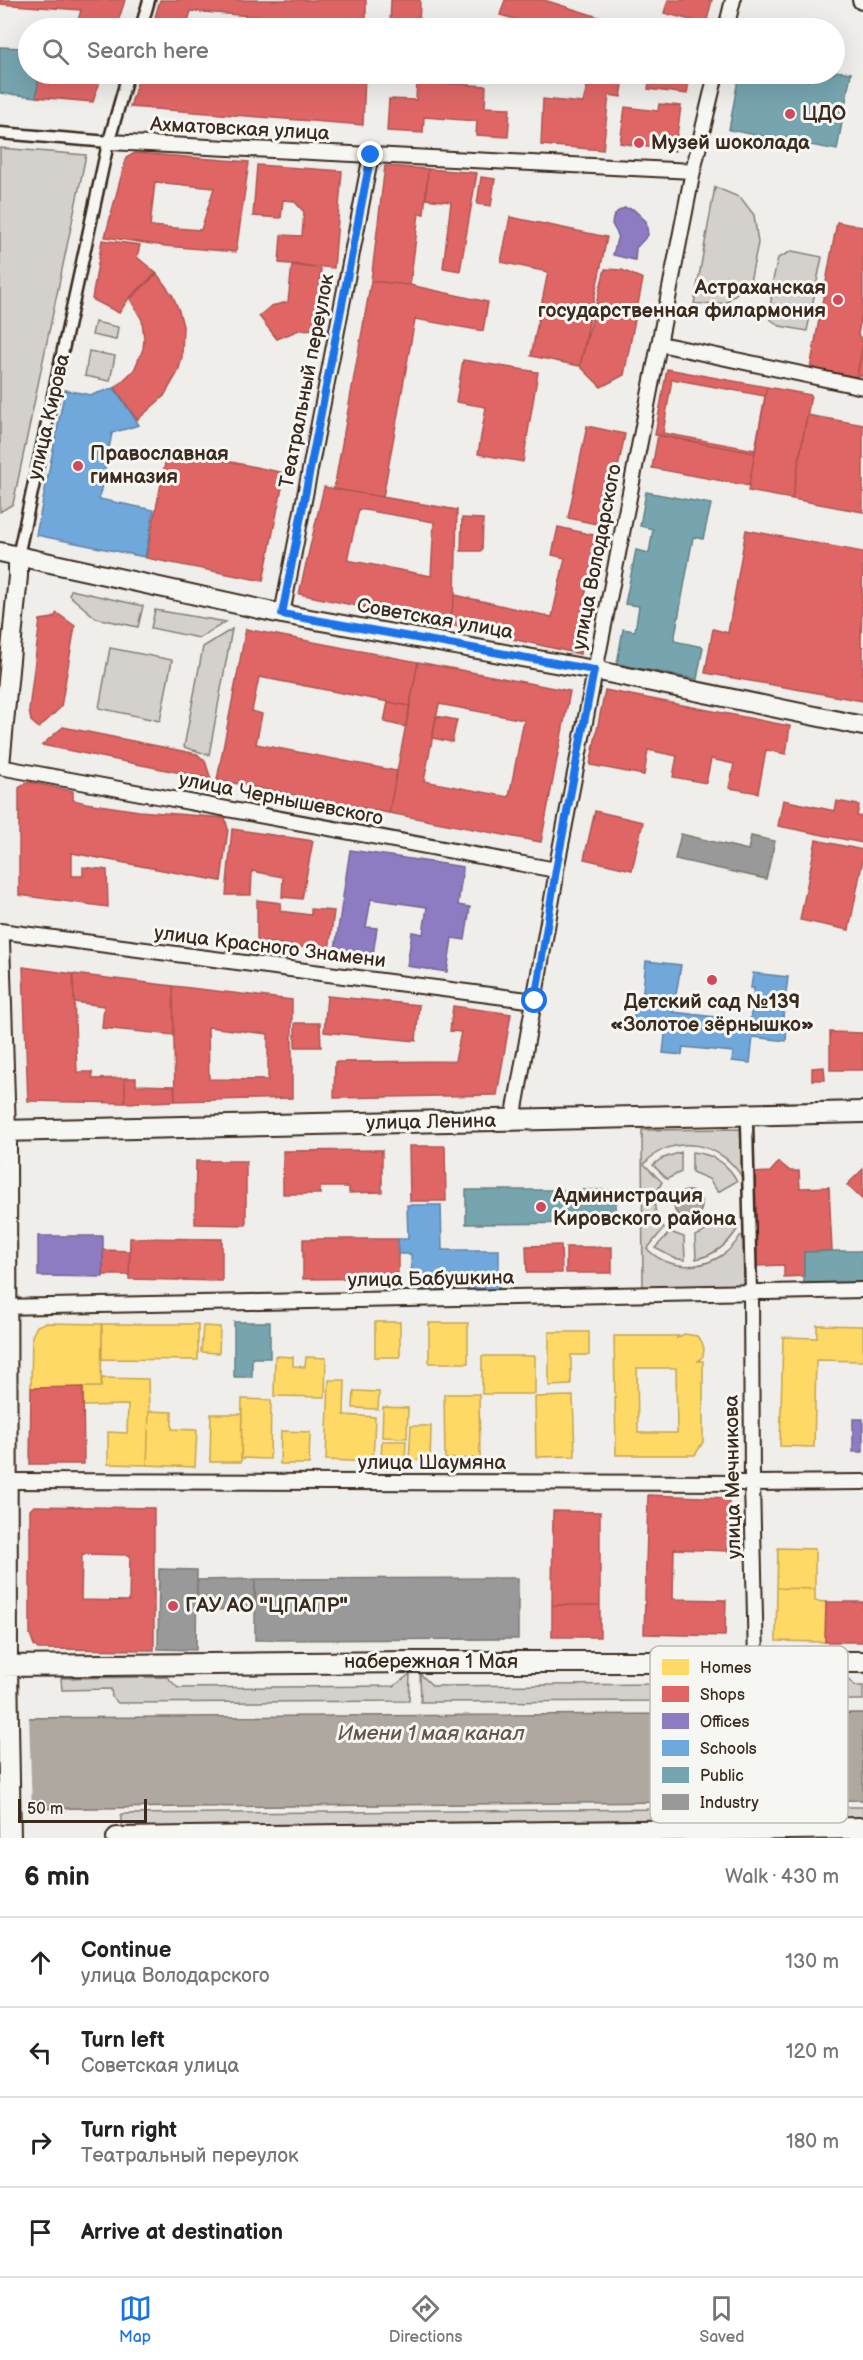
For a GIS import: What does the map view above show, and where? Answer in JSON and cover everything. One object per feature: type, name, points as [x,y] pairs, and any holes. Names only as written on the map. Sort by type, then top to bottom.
[{"type":"main road","name":"улица Ленина","points":[[3,1131],[863,1112]]},
{"type":"main road","points":[[3,1131],[4,1666],[8,1702],[10,1830]]},
{"type":"main road","name":"набережная 1 Мая","points":[[4,1666],[650,1662]]},
{"type":"main road","points":[[117,1838],[754,1833],[863,1828]]},
{"type":"street","points":[[144,18],[149,0]]},
{"type":"street","points":[[728,18],[733,0]]},
{"type":"street","name":"улица Кирова","points":[[0,766],[18,556],[109,142],[125,84]]},
{"type":"street","name":"улица Володарского","points":[[513,1120],[556,870],[594,670],[693,171],[714,84]]},
{"type":"street","name":"Ахматовская улица","points":[[0,133],[109,142],[693,171]]},
{"type":"street","name":"Театральный переулок","points":[[282,614],[371,155]]},
{"type":"street","points":[[660,344],[863,387]]},
{"type":"street","name":"Советская улица","points":[[0,552],[282,614],[594,670],[863,726]]},
{"type":"street","name":"улица Чернышевского","points":[[0,766],[556,870]]},
{"type":"street","name":"улица Красного Знамени","points":[[0,931],[535,1001]]},
{"type":"street","points":[[0,941],[3,1131]]},
{"type":"street","points":[[747,1124],[751,1292]]},
{"type":"street","name":"улица Бабушкина","points":[[3,1307],[863,1290]]},
{"type":"street","name":"улица Мечникова","points":[[751,1292],[756,1646]]},
{"type":"street","name":"улица Шаумяна","points":[[3,1481],[752,1484],[863,1482]]},
{"type":"shaded area","points":[[0,148],[86,155],[13,504],[0,512]]},
{"type":"shaded area","points":[[715,187],[741,198],[754,215],[758,243],[750,282],[725,303],[694,304]]},
{"type":"shaded area","points":[[792,251],[822,257],[807,331],[780,326],[770,319],[772,284],[778,258]]},
{"type":"shaded area","points":[[95,322],[118,327],[116,340],[92,335]]},
{"type":"shaded area","points":[[89,351],[115,356],[110,381],[85,376]]},
{"type":"shaded area","points":[[71,590],[143,606],[138,627],[96,618],[69,595]]},
{"type":"shaded area","points":[[155,610],[226,622],[199,638],[151,628]]},
{"type":"shaded area","points":[[232,629],[209,755],[184,747],[203,647]]},
{"type":"shaded area","points":[[110,648],[172,660],[160,721],[99,708]]},
{"type":"shaded area","points":[[743,1129],[743,1179],[724,1157],[697,1146],[669,1147],[644,1164],[662,1182],[656,1194],[655,1211],[664,1228],[647,1249],[658,1258],[670,1263],[696,1265],[721,1256],[740,1236],[745,1236],[746,1287],[643,1287],[642,1130]]},
{"type":"shaded area","points":[[681,1152],[681,1172],[667,1179],[653,1165],[661,1159]]},
{"type":"shaded area","points":[[692,1152],[718,1160],[729,1169],[737,1181],[718,1192],[709,1179],[692,1172]]},
{"type":"shaded area","points":[[718,1216],[739,1225],[738,1228],[720,1248],[696,1259],[695,1236],[709,1229]]},
{"type":"shaded area","points":[[670,1232],[684,1237],[685,1260],[674,1258],[655,1248]]},
{"type":"shaded area","points":[[410,1674],[409,1701],[118,1703],[112,1697],[111,1689],[62,1690],[61,1678],[167,1677],[178,1688],[394,1686]]},
{"type":"shaded area","points":[[420,1674],[433,1686],[650,1684],[650,1701],[421,1702]]},
{"type":"shaded area","points":[[848,1680],[856,1686],[863,1686],[863,1700],[848,1700]]},
{"type":"shaded area","points":[[848,1807],[863,1807],[863,1824],[795,1824],[848,1823]]},
{"type":"shaded area","points":[[650,1809],[650,1823],[710,1824],[121,1832],[121,1814]]},
{"type":"water","points":[[688,1191],[698,1195],[702,1205],[698,1215],[688,1219],[678,1215],[674,1205],[678,1195]]},
{"type":"water","points":[[848,1713],[863,1713],[863,1800],[848,1800]]},
{"type":"water","name":"Имени 1 мая канал","points":[[650,1714],[650,1802],[0,1809],[0,1718]]},
{"type":"pier","points":[[0,1715],[29,1715],[32,1812],[0,1812]]},
{"type":"building: Homes","points":[[375,1322],[400,1322],[400,1357],[375,1357]]},
{"type":"building: Homes","points":[[45,1323],[102,1324],[101,1387],[31,1388],[32,1336],[37,1326]]},
{"type":"building: Homes","points":[[429,1323],[468,1323],[468,1363],[429,1363]]},
{"type":"building: Homes","points":[[102,1324],[198,1324],[198,1360],[102,1359]]},
{"type":"building: Homes","points":[[817,1325],[863,1326],[863,1361],[816,1360],[814,1447],[780,1446],[783,1337],[817,1338]]},
{"type":"building: Homes","points":[[203,1326],[220,1327],[219,1353],[201,1352]]},
{"type":"building: Homes","points":[[549,1332],[589,1332],[589,1355],[571,1355],[571,1385],[549,1386]]},
{"type":"building: Homes","points":[[684,1334],[697,1336],[704,1349],[703,1356],[698,1361],[703,1361],[703,1442],[695,1455],[616,1455],[614,1336],[678,1336],[677,1338]],"holes":[[[637,1368],[676,1368],[677,1433],[638,1433]]]},
{"type":"building: Homes","points":[[275,1356],[293,1357],[293,1366],[305,1367],[306,1357],[326,1358],[325,1397],[274,1396]]},
{"type":"building: Homes","points":[[482,1356],[535,1356],[535,1394],[482,1394]]},
{"type":"building: Homes","points":[[102,1378],[148,1379],[147,1465],[108,1464],[108,1432],[127,1433],[128,1405],[83,1406],[83,1387],[101,1387]]},
{"type":"building: Homes","points":[[329,1380],[345,1380],[344,1415],[375,1417],[373,1462],[326,1460]]},
{"type":"building: Homes","points":[[354,1391],[379,1392],[378,1409],[353,1408]]},
{"type":"building: Homes","points":[[444,1394],[479,1394],[480,1458],[445,1459]]},
{"type":"building: Homes","points":[[573,1396],[575,1456],[536,1457],[535,1397]]},
{"type":"building: Homes","points":[[242,1399],[271,1400],[270,1459],[241,1458]]},
{"type":"building: Homes","points":[[383,1407],[408,1408],[407,1438],[382,1437]]},
{"type":"building: Homes","points":[[149,1411],[172,1412],[172,1429],[197,1430],[195,1467],[147,1465]]},
{"type":"building: Homes","points":[[211,1414],[242,1414],[241,1462],[210,1462]]},
{"type":"building: Homes","points":[[411,1426],[431,1426],[430,1461],[409,1460]]},
{"type":"building: Homes","points":[[281,1431],[310,1432],[309,1464],[280,1464]]},
{"type":"building: Homes","points":[[382,1441],[406,1441],[405,1461],[381,1461]]},
{"type":"building: Homes","points":[[778,1548],[815,1549],[815,1589],[777,1588]]},
{"type":"building: Homes","points":[[777,1588],[815,1589],[815,1601],[826,1602],[825,1642],[776,1641]]},
{"type":"building: Shops","points":[[0,0],[125,0],[119,18],[79,18],[81,10],[0,4]]},
{"type":"building: Shops","points":[[160,0],[366,0],[366,18],[276,18],[191,11],[189,18],[155,18]]},
{"type":"building: Shops","points":[[391,0],[420,0],[419,18],[390,18]]},
{"type":"building: Shops","points":[[505,0],[544,0],[602,18],[511,18],[500,15]]},
{"type":"building: Shops","points":[[668,0],[712,0],[708,18],[683,18],[664,13]]},
{"type":"building: Shops","points":[[38,84],[99,84],[93,102],[36,97]]},
{"type":"building: Shops","points":[[137,84],[365,84],[363,125],[130,107]]},
{"type":"building: Shops","points":[[417,84],[486,86],[485,107],[510,108],[508,137],[476,135],[477,121],[424,117],[423,133],[387,131],[389,99],[416,100]]},
{"type":"building: Shops","points":[[588,84],[623,84],[621,97],[609,95],[603,150],[541,145],[543,99],[583,103]]},
{"type":"building: Shops","points":[[649,84],[688,84],[687,94],[648,89]]},
{"type":"building: Shops","points":[[659,104],[681,106],[675,151],[620,143],[625,107],[658,111]]},
{"type":"building: Shops","points":[[135,153],[249,162],[236,252],[165,246],[105,237],[126,158]],"holes":[[[155,182],[214,188],[201,230],[150,226]]]},
{"type":"building: Shops","points":[[257,165],[342,171],[334,268],[279,263],[281,235],[302,236],[304,212],[294,201],[283,200],[281,218],[253,216]]},
{"type":"building: Shops","points":[[385,166],[428,169],[424,214],[419,213],[410,285],[371,281]]},
{"type":"building: Shops","points":[[428,169],[477,173],[460,271],[443,268],[451,202],[426,199]]},
{"type":"building: Shops","points":[[481,177],[495,179],[491,206],[477,204]]},
{"type":"building: Shops","points":[[510,217],[607,237],[580,366],[531,356],[548,272],[501,262]]},
{"type":"building: Shops","points":[[837,222],[863,227],[863,307],[858,334],[863,343],[857,377],[810,369]]},
{"type":"building: Shops","points":[[102,240],[140,245],[137,257],[156,273],[129,298],[119,313],[92,299]]},
{"type":"building: Shops","points":[[292,265],[321,269],[316,329],[299,330],[277,339],[259,316],[271,306],[288,302]]},
{"type":"building: Shops","points":[[605,269],[622,270],[643,279],[624,375],[601,387],[580,366]]},
{"type":"building: Shops","points":[[157,274],[173,296],[179,311],[183,326],[182,358],[178,372],[164,396],[137,420],[115,388],[134,370],[143,349],[142,320],[130,299]]},
{"type":"building: Shops","points":[[371,281],[410,285],[488,302],[483,331],[415,319],[383,497],[334,489]]},
{"type":"building: Shops","points":[[863,344],[863,376],[857,375]]},
{"type":"building: Shops","points":[[463,360],[538,372],[523,462],[478,454],[486,407],[456,402]]},
{"type":"building: Shops","points":[[667,369],[767,387],[755,453],[655,435]]},
{"type":"building: Shops","points":[[672,379],[765,396],[755,450],[663,433]]},
{"type":"building: Shops","points":[[767,387],[811,395],[792,499],[748,491]]},
{"type":"building: Shops","points":[[807,415],[863,425],[863,512],[792,499]]},
{"type":"building: Shops","points":[[587,426],[625,434],[606,526],[568,518]]},
{"type":"building: Shops","points":[[658,435],[755,453],[749,486],[652,468]]},
{"type":"building: Shops","points":[[168,449],[285,473],[263,581],[146,558]]},
{"type":"building: Shops","points":[[324,487],[457,510],[455,595],[449,625],[299,594]],"holes":[[[359,509],[434,522],[431,576],[347,560]]]},
{"type":"building: Shops","points":[[462,518],[483,519],[482,551],[461,551]]},
{"type":"building: Shops","points":[[558,527],[607,538],[600,566],[592,564],[579,623],[587,625],[580,654],[449,625],[455,595],[552,617],[565,558],[552,555]]},
{"type":"building: Shops","points":[[746,530],[863,552],[861,646],[863,647],[863,701],[705,673],[713,629],[728,633]]},
{"type":"building: Shops","points":[[57,613],[75,626],[61,707],[39,728],[31,721],[29,710],[40,620],[53,618]]},
{"type":"building: Shops","points":[[246,629],[418,662],[410,706],[259,677],[252,711],[262,714],[256,744],[397,771],[389,813],[217,780]]},
{"type":"building: Shops","points":[[418,662],[570,691],[541,842],[389,813]],"holes":[[[439,704],[524,720],[509,797],[424,781]]]},
{"type":"building: Shops","points":[[605,690],[790,726],[786,754],[766,750],[758,793],[729,788],[734,764],[711,759],[706,783],[673,777],[677,756],[648,750],[644,775],[590,765]]},
{"type":"building: Shops","points":[[388,702],[410,706],[406,727],[384,722]]},
{"type":"building: Shops","points":[[436,716],[457,720],[452,742],[432,738]]},
{"type":"building: Shops","points":[[63,727],[197,754],[205,761],[211,779],[42,745]]},
{"type":"building: Shops","points":[[28,782],[73,791],[73,800],[86,803],[139,811],[225,818],[228,829],[221,881],[72,853],[72,876],[83,876],[83,867],[107,870],[108,907],[19,895],[19,788]]},
{"type":"building: Shops","points":[[783,800],[835,811],[837,801],[859,805],[857,816],[863,817],[863,843],[778,826]]},
{"type":"building: Shops","points":[[595,811],[643,822],[632,870],[584,859]]},
{"type":"building: Shops","points":[[232,829],[313,841],[302,899],[282,897],[283,877],[252,871],[251,895],[226,895]]},
{"type":"building: Shops","points":[[816,840],[863,850],[849,930],[800,920]]},
{"type":"building: Shops","points":[[257,900],[281,903],[280,911],[311,915],[311,909],[334,911],[329,951],[257,941]]},
{"type":"building: Shops","points":[[23,967],[73,974],[77,1072],[92,1072],[93,1079],[125,1078],[125,1103],[28,1101]]},
{"type":"building: Shops","points":[[73,974],[173,986],[174,1035],[102,1028],[104,1006],[74,1002]]},
{"type":"building: Shops","points":[[173,986],[292,1000],[292,1098],[175,1101]],"holes":[[[208,1027],[268,1034],[268,1080],[209,1079]]]},
{"type":"building: Shops","points":[[327,996],[419,1005],[416,1041],[324,1032]]},
{"type":"building: Shops","points":[[453,1006],[511,1014],[497,1095],[334,1098],[335,1062],[455,1061],[461,1032],[450,1031]]},
{"type":"building: Shops","points":[[295,1023],[320,1023],[321,1047],[295,1047]]},
{"type":"building: Shops","points":[[830,1032],[863,1033],[863,1070],[830,1070]]},
{"type":"building: Shops","points":[[824,1067],[825,1080],[812,1080],[812,1068]]},
{"type":"building: Shops","points":[[125,1078],[136,1078],[136,1085],[174,1086],[175,1101],[125,1103]]},
{"type":"building: Shops","points":[[409,1146],[445,1146],[446,1201],[410,1201]]},
{"type":"building: Shops","points":[[382,1150],[382,1192],[349,1193],[349,1187],[320,1187],[320,1194],[283,1194],[283,1151]]},
{"type":"building: Shops","points":[[196,1161],[246,1161],[246,1225],[195,1224]]},
{"type":"building: Shops","points":[[779,1162],[790,1171],[799,1171],[800,1188],[829,1187],[832,1251],[804,1252],[804,1276],[784,1277],[784,1265],[756,1266],[752,1173],[770,1172]]},
{"type":"building: Shops","points":[[863,1169],[863,1200],[847,1185]]},
{"type":"building: Shops","points":[[130,1238],[222,1239],[222,1281],[129,1279]]},
{"type":"building: Shops","points":[[303,1239],[398,1239],[398,1278],[303,1279]]},
{"type":"building: Shops","points":[[561,1245],[562,1273],[527,1273],[526,1246]]},
{"type":"building: Shops","points":[[566,1247],[612,1247],[612,1273],[566,1273]]},
{"type":"building: Shops","points":[[103,1250],[130,1251],[129,1275],[103,1275]]},
{"type":"building: Shops","points":[[83,1387],[84,1464],[30,1464],[31,1388]]},
{"type":"building: Shops","points":[[648,1495],[729,1498],[728,1551],[674,1549],[673,1599],[726,1600],[725,1636],[644,1634]]},
{"type":"building: Shops","points":[[34,1506],[154,1508],[154,1650],[38,1649],[34,1645],[30,1634],[30,1510]],"holes":[[[82,1554],[130,1555],[129,1601],[81,1600]]]},
{"type":"building: Shops","points":[[553,1511],[600,1512],[600,1605],[552,1605]]},
{"type":"building: Shops","points":[[826,1602],[863,1602],[863,1642],[825,1642]]},
{"type":"building: Shops","points":[[552,1605],[600,1605],[600,1637],[552,1637]]},
{"type":"building: Offices","points":[[624,208],[633,209],[646,221],[648,235],[636,248],[635,260],[613,255],[618,235],[612,224],[613,218]]},
{"type":"building: Offices","points":[[350,850],[463,867],[458,905],[470,907],[465,940],[452,938],[447,972],[407,966],[412,932],[423,934],[427,907],[371,899],[366,927],[377,928],[372,961],[334,956]]},
{"type":"building: Offices","points":[[38,1236],[103,1236],[103,1277],[38,1276]]},
{"type":"building: Offices","points":[[853,1419],[863,1419],[863,1452],[853,1452]]},
{"type":"building: Schools","name":"Православная гимназия","points":[[114,388],[139,425],[112,433],[99,499],[154,510],[145,557],[36,535],[65,390],[91,395]]},
{"type":"building: Schools","points":[[646,961],[681,965],[673,1012],[750,1021],[754,988],[751,988],[753,973],[788,977],[782,1025],[787,1026],[786,1041],[753,1037],[750,1063],[732,1061],[733,1052],[683,1047],[682,1055],[663,1053],[666,1027],[633,1024],[635,1008],[641,1009]]},
{"type":"building: Schools","points":[[407,1205],[441,1205],[442,1250],[499,1250],[499,1291],[412,1291],[411,1254],[398,1254],[398,1239],[408,1239]]},
{"type":"building: Public","points":[[0,47],[18,48],[18,84],[38,84],[36,97],[0,93]]},
{"type":"building: Public","points":[[845,72],[851,73],[837,150],[729,130],[737,84],[845,84]]},
{"type":"building: Public","points":[[646,492],[711,504],[703,539],[693,537],[674,641],[703,647],[697,679],[617,664],[623,629],[635,631],[639,606],[625,604],[636,550],[649,553],[653,529],[640,526]]},
{"type":"building: Public","name":"Администрация Кировского района","points":[[466,1190],[616,1190],[616,1223],[466,1224]]},
{"type":"building: Public","points":[[863,1251],[863,1288],[804,1289],[804,1252]]},
{"type":"building: Public","points":[[234,1322],[270,1322],[270,1358],[252,1358],[252,1377],[234,1377]]},
{"type":"building: Industry","points":[[681,834],[748,850],[751,836],[775,841],[766,879],[675,859]]},
{"type":"building: Industry","points":[[159,1569],[197,1570],[196,1650],[158,1649]]},
{"type":"building: Industry","points":[[518,1578],[518,1639],[255,1640],[255,1579]]},
{"type":"building: Industry","points":[[255,1579],[254,1609],[197,1610],[197,1580]]},
{"type":"place","name":"ЦДО","points":[[790,114]]},
{"type":"place","name":"Музей шоколада","points":[[639,143]]},
{"type":"place","name":"Астраханская государственная филармония","points":[[838,300]]},
{"type":"place","name":"Православная гимназия","points":[[78,466]]},
{"type":"place","name":"Детский сад №139 «Золотое зёрнышко»","points":[[712,980]]},
{"type":"place","name":"Администрация Кировского района","points":[[541,1207]]},
{"type":"place","name":"ГАУ АО \"ЦПАПР\"","points":[[173,1606]]},
{"type":"route","points":[[371,155],[282,614],[594,670],[556,870],[535,1001]]}]
